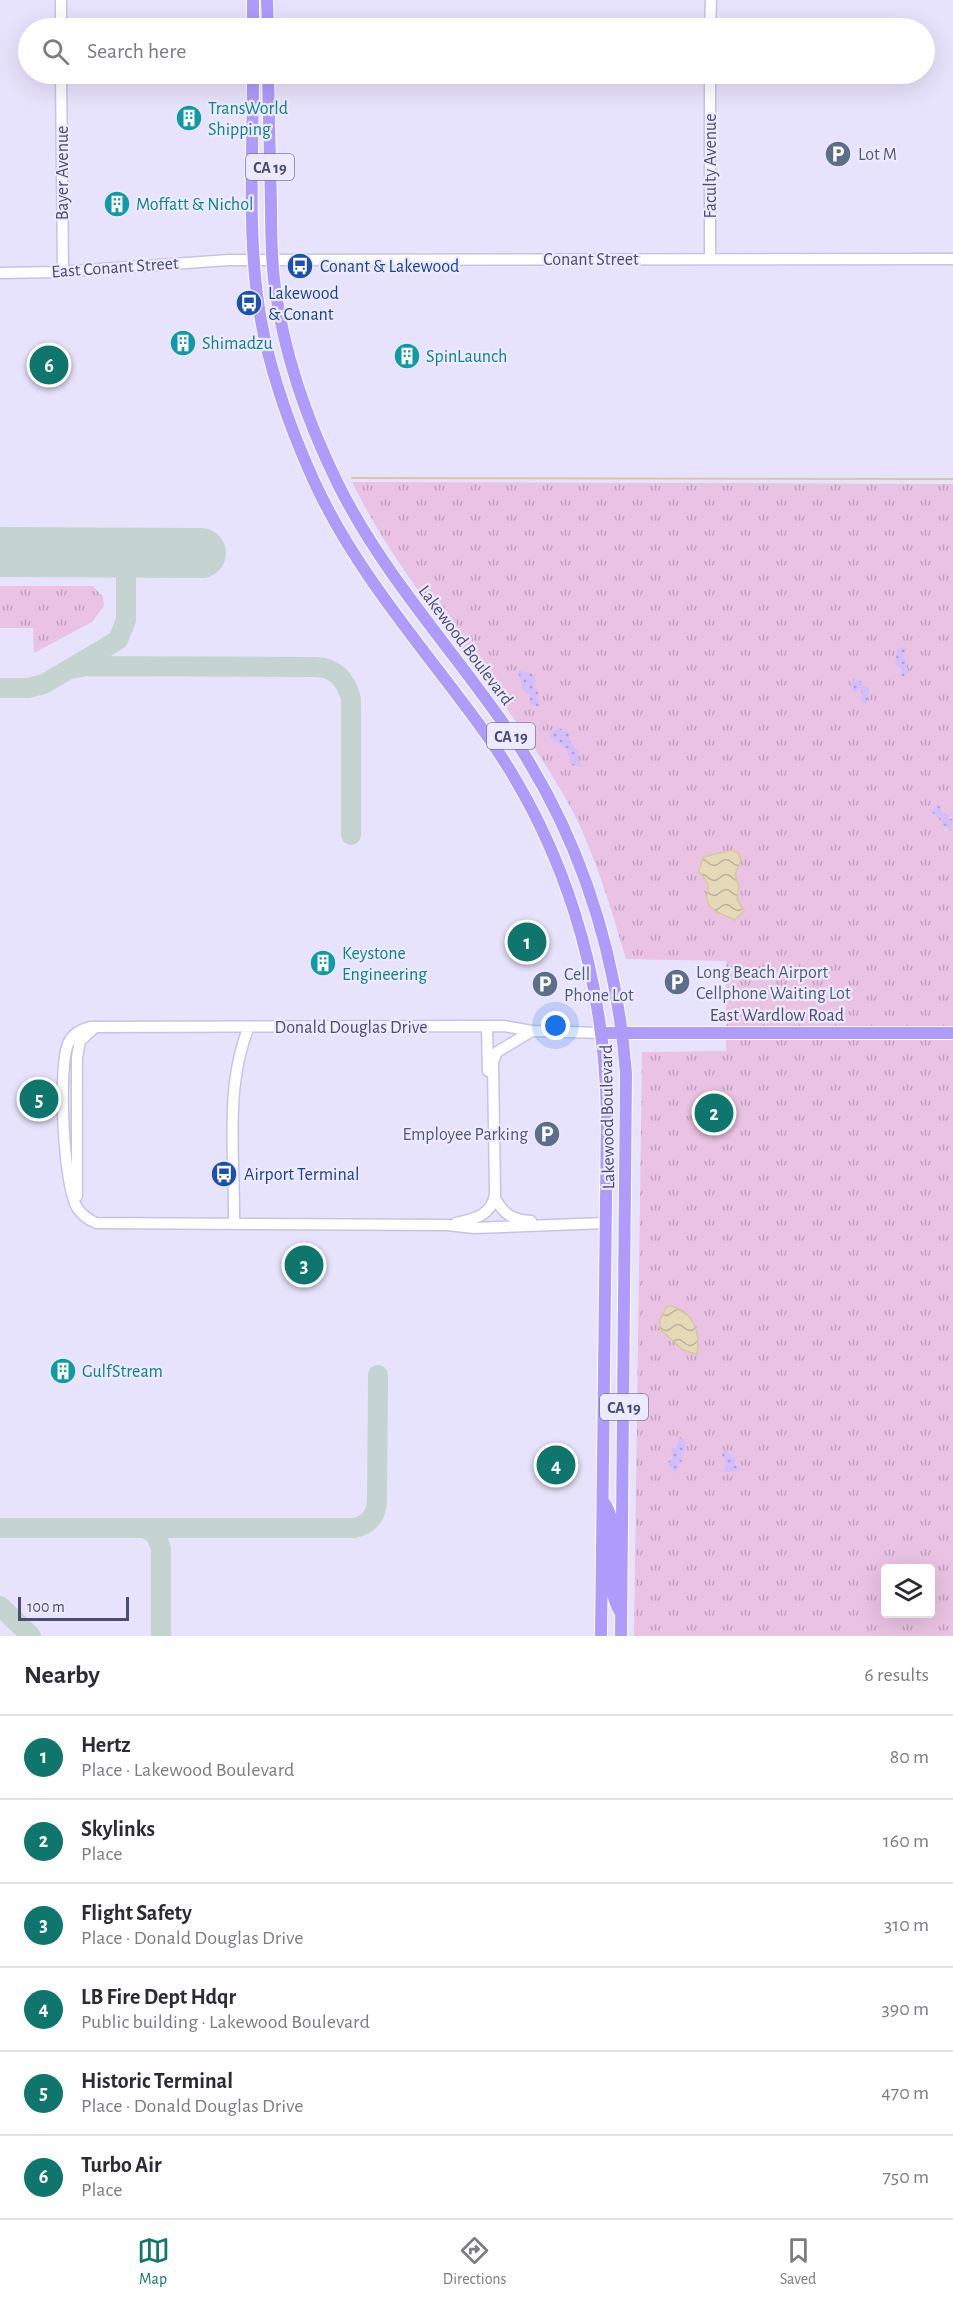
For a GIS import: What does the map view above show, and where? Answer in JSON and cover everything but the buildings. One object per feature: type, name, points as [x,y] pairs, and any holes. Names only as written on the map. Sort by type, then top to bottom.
[{"type":"main road","points":[[253,0],[253,18]]},
{"type":"main road","points":[[267,0],[268,18]]},
{"type":"main road","name":"Lakewood Boulevard","points":[[253,84],[254,260],[257,298],[275,379],[289,422],[313,479],[354,554],[480,726],[527,799],[552,849],[574,906],[590,962],[602,1033],[607,1114],[601,1636]]},
{"type":"main road","name":"Lakewood Boulevard","points":[[268,84],[274,285],[289,354],[332,471],[371,544],[395,581],[496,714],[545,789],[570,840],[593,900],[606,945],[623,1033],[627,1125],[621,1636]]},
{"type":"main road","points":[[313,479],[332,471]]},
{"type":"main road","name":"East Wardlow Road","points":[[602,1033],[953,1033]]},
{"type":"main road","points":[[603,1501],[612,1516],[611,1595],[621,1613]]},
{"type":"street","points":[[61,0],[61,18]]},
{"type":"street","points":[[710,18],[711,0]]},
{"type":"street","name":"Bayer Avenue","points":[[61,84],[63,272]]},
{"type":"street","name":"Faculty Avenue","points":[[710,84],[710,258]]},
{"type":"street","name":"Conant Street","points":[[230,260],[953,259]]},
{"type":"street","name":"East Conant Street","points":[[0,273],[63,272],[230,260]]},
{"type":"street","name":"Donald Douglas Drive","points":[[447,1225],[96,1223],[77,1209],[69,1184],[65,1153],[63,1086],[67,1048],[75,1034],[99,1027],[504,1026],[532,1031],[602,1033]]},
{"type":"street","points":[[234,1223],[234,1081],[242,1045],[249,1027]]},
{"type":"street","points":[[487,1027],[488,1075],[493,1091]]},
{"type":"street","points":[[532,1031],[497,1052],[494,1062],[495,1198],[506,1215],[516,1220],[546,1224]]},
{"type":"street","points":[[447,1225],[482,1216],[495,1198]]},
{"type":"street","points":[[447,1225],[474,1228],[605,1223]]},
{"type":"green space","points":[[352,482],[953,484],[953,1636],[634,1636],[642,1052],[726,1051],[726,961],[626,959],[596,864],[572,810],[547,767],[519,726],[402,567]]},
{"type":"green space","points":[[0,586],[93,586],[103,597],[104,606],[92,622],[34,653],[33,628],[0,628]]},
{"type":"sand","points":[[901,647],[907,648],[903,655],[906,659],[905,665],[911,671],[902,677],[901,668],[895,665],[897,651]]},
{"type":"sand","points":[[521,670],[531,673],[536,679],[533,686],[538,691],[540,707],[530,704],[530,695],[523,690],[518,672]]},
{"type":"sand","points":[[853,680],[861,681],[865,687],[870,689],[866,704],[859,700],[862,694],[859,686],[856,692],[852,691]]},
{"type":"sand","points":[[559,728],[570,733],[569,741],[579,752],[578,759],[583,767],[572,765],[566,749],[550,738],[551,732]]},
{"type":"sand","points":[[939,805],[942,813],[949,815],[949,819],[953,819],[951,831],[942,825],[942,818],[937,818],[932,812],[935,806]]},
{"type":"sand","points":[[680,1437],[685,1441],[686,1450],[681,1455],[682,1460],[675,1474],[668,1462],[673,1459],[671,1449],[676,1447]]},
{"type":"sand","points":[[725,1450],[736,1459],[734,1465],[739,1467],[737,1471],[723,1472],[726,1464],[722,1455]]},
{"type":"water","points":[[732,850],[739,854],[741,860],[735,875],[739,887],[737,899],[744,911],[735,920],[718,912],[708,903],[708,884],[699,871],[703,857]]},
{"type":"water","points":[[667,1306],[683,1311],[693,1322],[698,1338],[697,1354],[683,1350],[660,1329],[660,1320]]},
{"type":"waterway","points":[[352,478],[953,479]]},
{"type":"taxiway","points":[[0,688],[28,688],[44,684],[118,640],[126,620],[126,553]]},
{"type":"taxiway","points":[[71,669],[86,666],[316,667],[335,673],[343,681],[351,699],[351,835]]},
{"type":"taxiway","points":[[144,1528],[354,1528],[364,1525],[373,1515],[377,1501],[378,1375]]},
{"type":"taxiway","points":[[0,1528],[144,1528],[156,1534],[161,1549],[161,1636]]},
{"type":"taxiway","points":[[0,1606],[31,1636]]},
{"type":"runway","points":[[0,552],[201,553]]},
{"type":"place","name":"TransWorld Shipping","points":[[189,118]]},
{"type":"place","name":"Lot M","points":[[838,154]]},
{"type":"place","name":"Moffatt & Nichol","points":[[117,204]]},
{"type":"place","name":"Conant & Lakewood","points":[[300,266]]},
{"type":"place","name":"Lakewood & Conant","points":[[249,303]]},
{"type":"place","name":"Shimadzu","points":[[183,343]]},
{"type":"place","name":"SpinLaunch","points":[[407,356]]},
{"type":"place","name":"Turbo Air","points":[[49,365]]},
{"type":"place","name":"Hertz","points":[[527,942]]},
{"type":"place","name":"Keystone Engineering","points":[[323,963]]},
{"type":"place","name":"Long Beach Airport Cellphone Waiting Lot","points":[[677,982]]},
{"type":"place","name":"Cell Phone Lot","points":[[545,984]]},
{"type":"place","name":"Historic Terminal","points":[[39,1099]]},
{"type":"place","name":"Skylinks","points":[[714,1113]]},
{"type":"place","name":"Employee Parking","points":[[547,1134]]},
{"type":"place","name":"Airport Terminal","points":[[224,1174]]},
{"type":"place","name":"Flight Safety","points":[[304,1265]]},
{"type":"place","name":"GulfStream","points":[[63,1371]]},
{"type":"place","name":"LB Fire Dept Hdqr","points":[[556,1465]]}]
